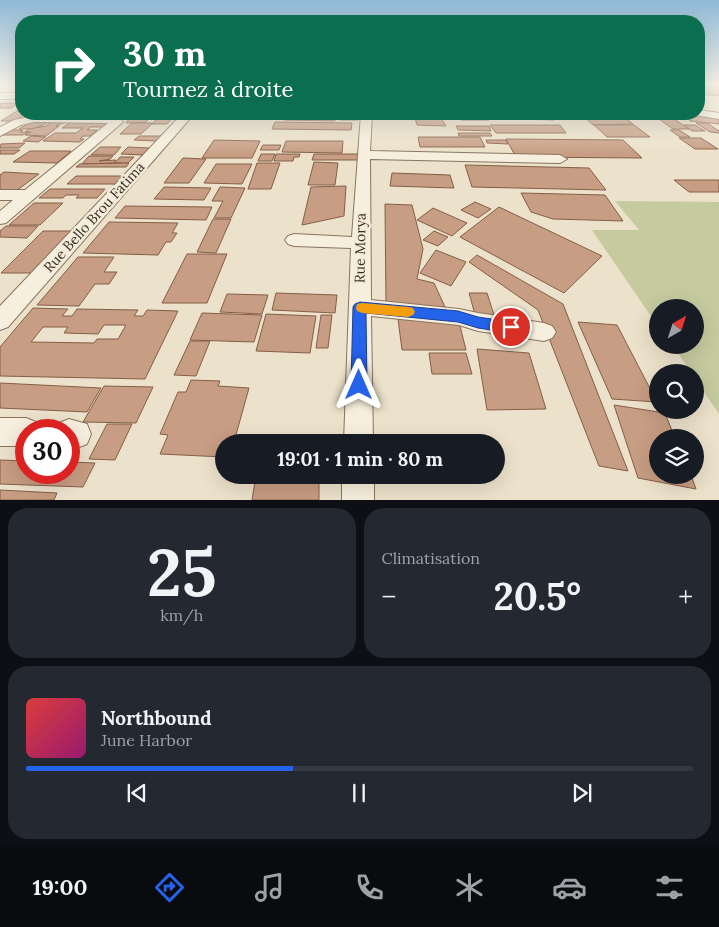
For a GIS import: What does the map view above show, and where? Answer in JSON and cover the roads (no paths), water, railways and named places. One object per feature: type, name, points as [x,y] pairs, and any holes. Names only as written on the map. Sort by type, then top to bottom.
[{"type":"street","points":[[705,114],[719,116]]},
{"type":"street","points":[[0,132],[18,122],[26,120]]},
{"type":"street","points":[[0,219],[120,120]]},
{"type":"street","name":"Rue Bello Brou Fatima","points":[[0,321],[183,120]]},
{"type":"street","name":"Rue Morya","points":[[358,434],[360,243],[366,120]]},
{"type":"street","points":[[363,155],[560,159]]},
{"type":"street","points":[[0,195],[29,195]]},
{"type":"street","points":[[294,240],[360,243]]},
{"type":"street","points":[[360,307],[458,317],[544,332]]},
{"type":"street","points":[[0,432],[15,432]]},
{"type":"street","points":[[358,484],[358,500]]}]
